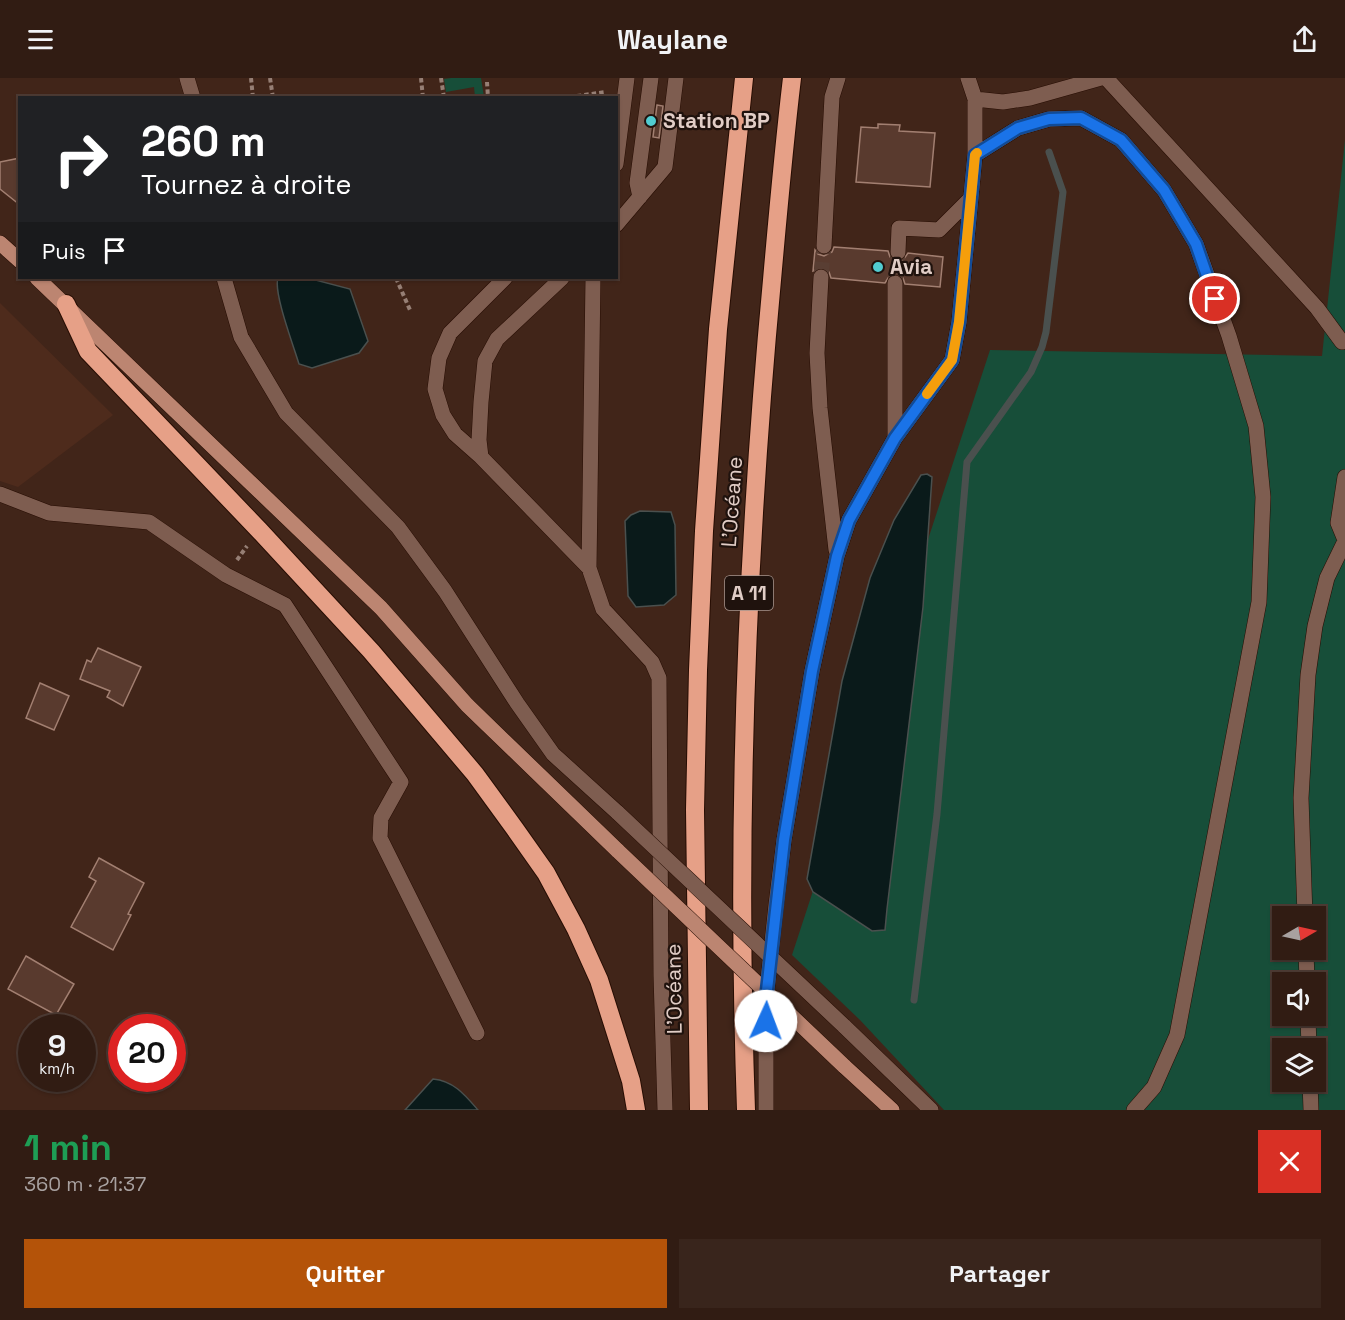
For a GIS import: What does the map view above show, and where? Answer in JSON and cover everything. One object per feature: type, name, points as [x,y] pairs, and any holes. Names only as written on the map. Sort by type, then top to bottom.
[{"type":"highway","name":"L’Océane","points":[[699,1110],[695,821],[704,531],[717,340],[744,78]]},
{"type":"highway","name":"L’Océane","points":[[746,1110],[742,871],[751,553],[763,377],[792,78]]},
{"type":"highway","points":[[66,304],[88,351],[259,530],[370,651],[475,774],[546,873],[576,929],[599,980],[631,1081],[636,1110]]},
{"type":"main road","points":[[0,243],[18,259]]},
{"type":"main road","points":[[38,279],[381,608],[467,705],[892,1110]]},
{"type":"street","points":[[187,78],[192,96]]},
{"type":"street","points":[[618,149],[627,78]]},
{"type":"street","points":[[640,197],[637,183],[651,78]]},
{"type":"street","points":[[618,223],[665,167],[676,78]]},
{"type":"street","points":[[824,246],[832,97],[838,78]]},
{"type":"street","points":[[766,1110],[766,999],[777,894],[812,671],[837,556],[849,520],[895,438],[952,360],[959,322],[975,155],[975,99],[968,78]]},
{"type":"street","points":[[975,99],[1002,102],[1030,98],[1101,78]]},
{"type":"street","points":[[1106,78],[1317,308],[1344,347]]},
{"type":"street","points":[[975,155],[1018,128],[1049,119],[1081,118],[1121,140],[1164,190],[1196,244],[1229,336],[1256,426],[1263,496],[1259,602],[1177,1035],[1154,1087],[1134,1110]]},
{"type":"street","points":[[898,252],[899,228],[939,230],[971,198]]},
{"type":"street","points":[[821,278],[817,353],[820,408],[837,556]]},
{"type":"street","points":[[224,279],[241,337],[286,413],[398,527],[445,591],[516,703],[553,754],[931,1110]]},
{"type":"street","points":[[504,279],[450,333],[439,358],[435,389],[443,415],[455,434],[481,457],[590,568]]},
{"type":"street","points":[[481,457],[481,402],[485,360],[497,339],[561,279]]},
{"type":"street","points":[[593,279],[590,568],[603,609],[652,662],[659,678],[661,975],[665,1110]]},
{"type":"street","points":[[895,284],[895,438]]},
{"type":"street","points":[[1305,906],[1301,798],[1308,675],[1315,626],[1327,578],[1345,541],[1338,523],[1345,477]]},
{"type":"street","points":[[0,494],[49,513],[149,522],[226,575],[285,605],[401,782],[381,818],[380,838],[477,1033]]},
{"type":"street","points":[[1310,1092],[1311,1110]]},
{"type":"path","points":[[251,78],[253,96]]},
{"type":"path","points":[[270,78],[273,96]]},
{"type":"path","points":[[421,78],[423,96]]},
{"type":"path","points":[[441,78],[444,96]]},
{"type":"path","points":[[486,82],[488,96]]},
{"type":"path","points":[[577,96],[613,91],[625,96]]},
{"type":"path","points":[[396,279],[410,310]]},
{"type":"path","points":[[226,575],[259,530]]},
{"type":"shaded area","points":[[278,279],[312,279],[350,289],[368,341],[359,353],[312,368],[299,364],[281,307]]},
{"type":"shaded area","points":[[0,303],[113,415],[18,487],[0,481]]},
{"type":"shaded area","points":[[927,474],[932,477],[923,607],[885,930],[872,931],[813,892],[807,879],[842,681],[870,578],[894,520],[921,475]]},
{"type":"shaded area","points":[[640,511],[671,512],[675,525],[676,595],[664,605],[636,607],[628,596],[625,521]]},
{"type":"shaded area","points":[[433,1079],[453,1086],[464,1094],[478,1110],[405,1110]]},
{"type":"green space","points":[[481,78],[484,96],[475,96],[474,87],[446,92],[444,79]]},
{"type":"green space","points":[[1345,140],[1345,1110],[944,1110],[860,1020],[792,955],[990,350],[1322,356]]},
{"type":"building","points":[[657,105],[663,106],[659,138],[653,137]]},
{"type":"building","points":[[878,124],[900,125],[899,131],[935,133],[930,187],[856,182],[861,127],[878,128]]},
{"type":"building","points":[[18,158],[18,203],[0,189],[0,162]]},
{"type":"building","name":"Avia","points":[[834,247],[888,251],[890,257],[897,262],[903,260],[908,253],[943,257],[940,287],[905,284],[903,278],[896,273],[890,275],[885,283],[831,278],[829,272],[822,267],[813,271],[815,250],[824,256],[832,252]]},
{"type":"building","points":[[98,648],[141,667],[123,706],[107,697],[110,691],[80,679],[87,660],[91,662]]},
{"type":"building","points":[[40,683],[69,696],[54,730],[26,718]]},
{"type":"building","points":[[99,858],[144,883],[113,950],[71,927],[96,881],[89,877]]},
{"type":"building","points":[[26,956],[74,984],[57,1014],[8,989]]},
{"type":"waterway","points":[[914,1000],[937,814],[967,462],[1031,372],[1046,332],[1063,192],[1049,152]]},
{"type":"tunnel","points":[[821,277],[824,246]]},
{"type":"tunnel","points":[[895,283],[898,252]]},
{"type":"slow traffic","points":[[927,394],[952,360],[959,322],[977,153]]},
{"type":"place","name":"Station BP","points":[[651,121]]},
{"type":"place","name":"Avia","points":[[878,267]]},
{"type":"route","points":[[766,1021],[766,999],[784,840],[812,671],[837,556],[849,520],[895,438],[952,360],[959,322],[975,155],[1018,128],[1049,119],[1081,118],[1121,140],[1164,190],[1196,244],[1215,299]]}]
